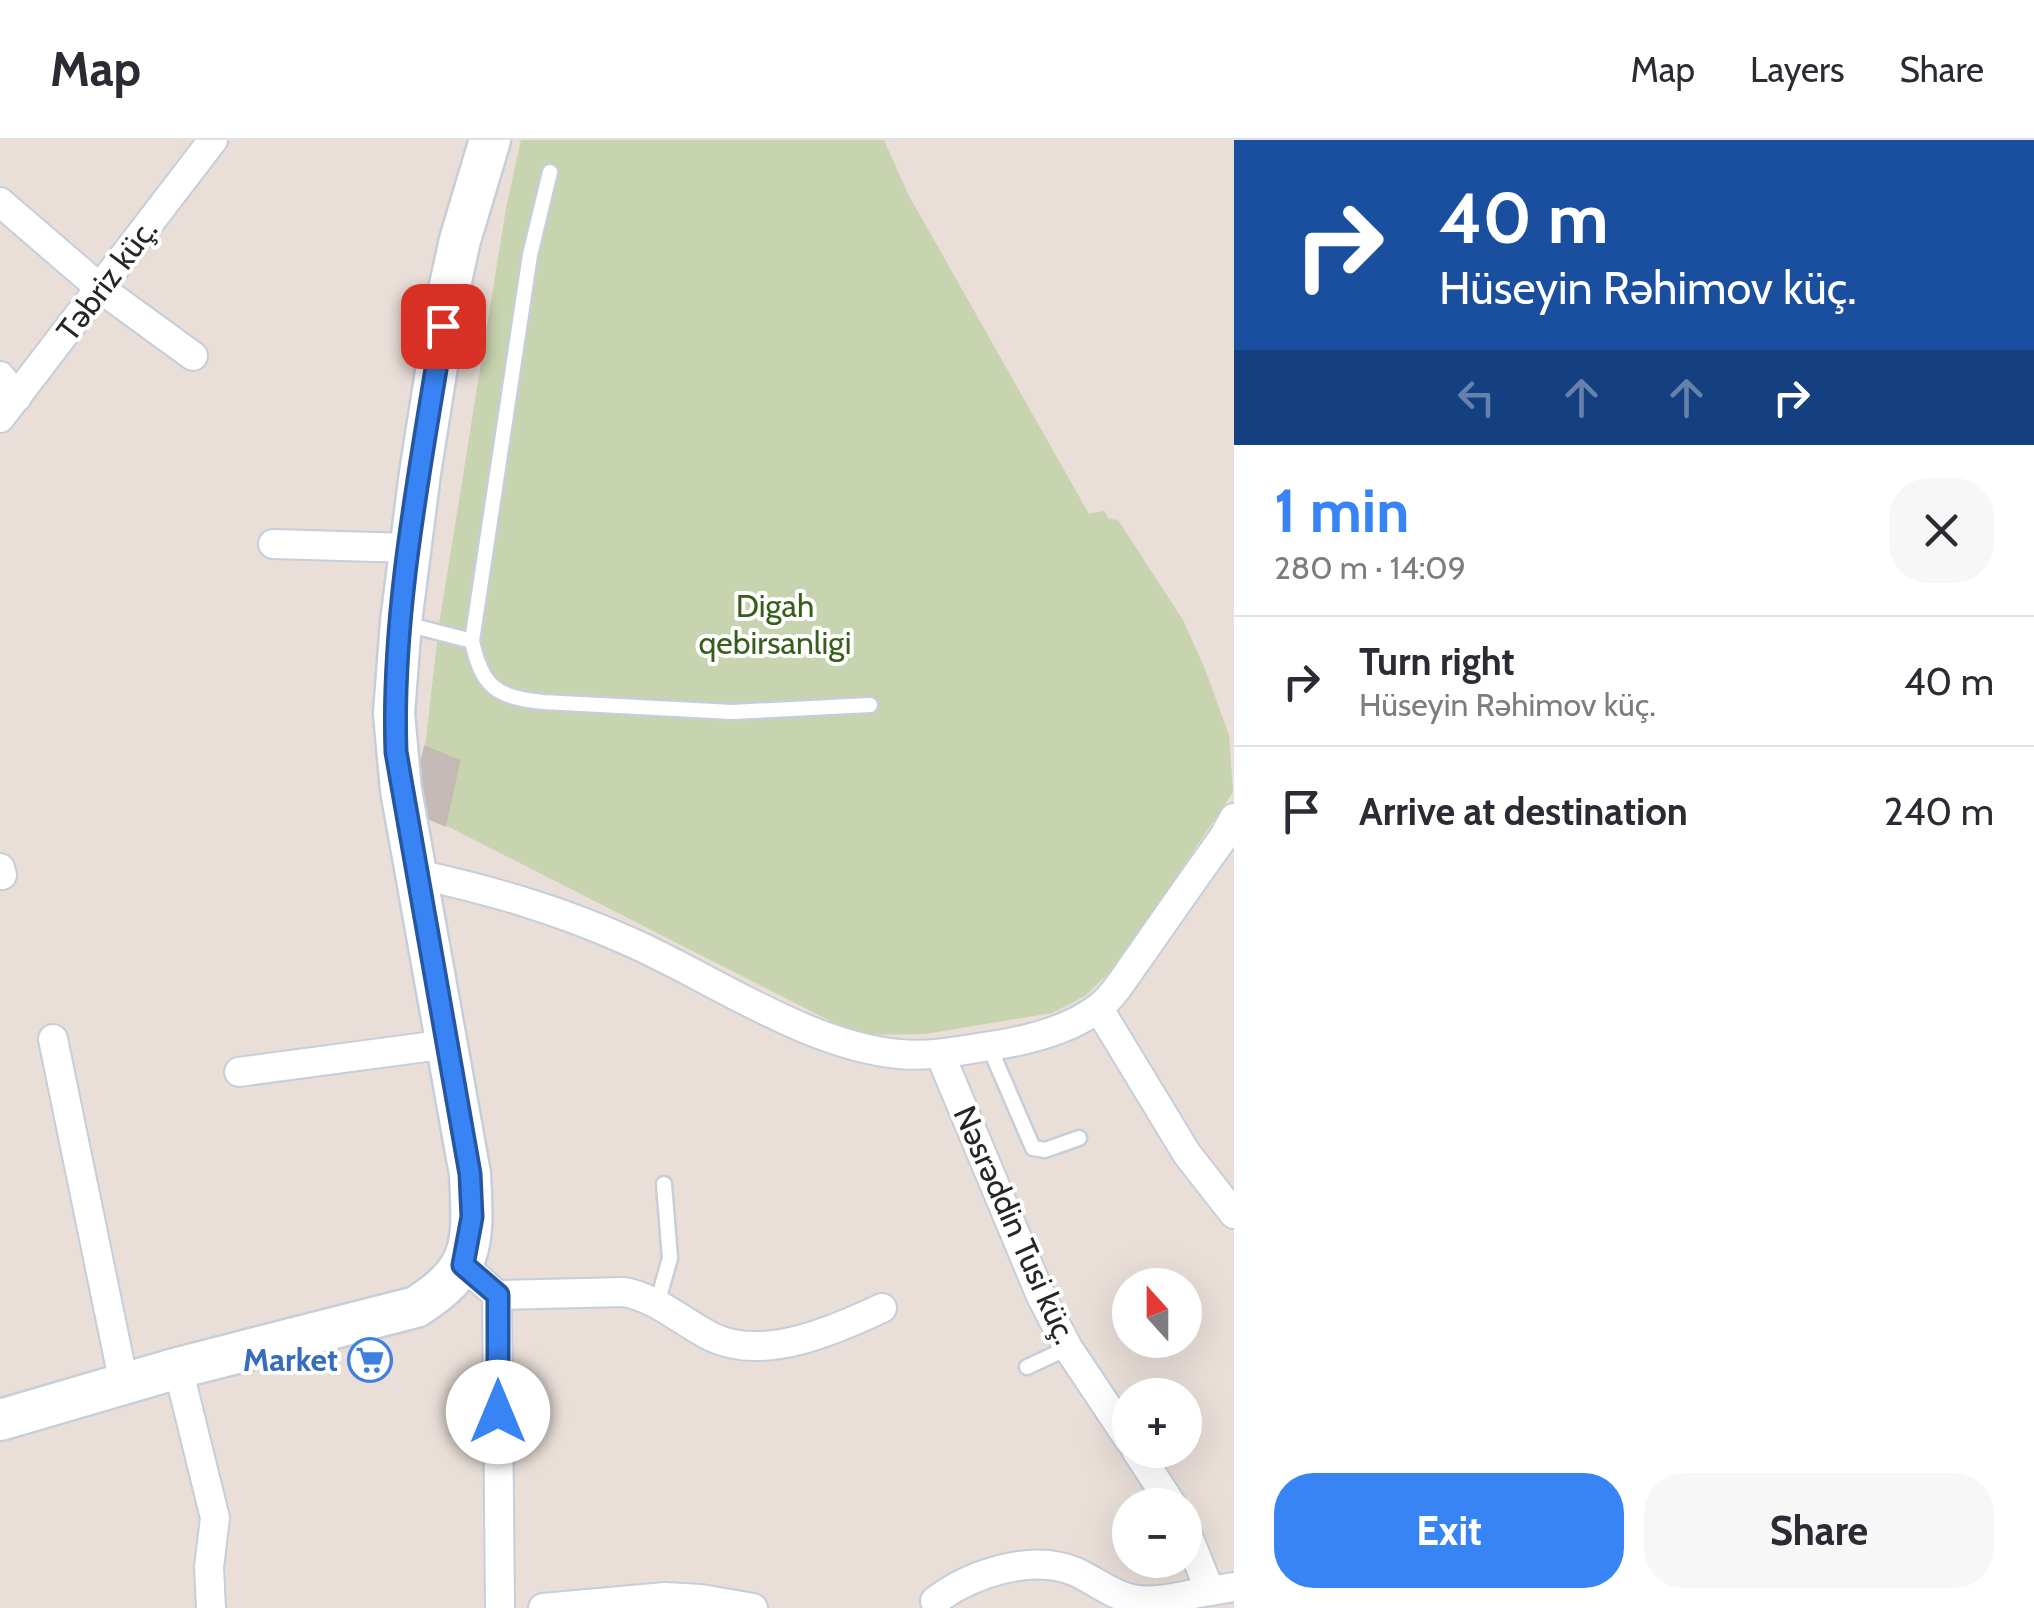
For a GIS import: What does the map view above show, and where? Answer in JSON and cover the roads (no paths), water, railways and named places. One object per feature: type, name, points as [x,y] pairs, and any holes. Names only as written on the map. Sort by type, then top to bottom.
[{"type":"main road","points":[[0,1420],[178,1368],[416,1307],[446,1288],[463,1265],[472,1217],[470,1174],[416,874],[396,752],[394,713],[410,548],[448,290],[490,140]]},
{"type":"street","name":"Təbriz küç.","points":[[6,397],[102,289],[213,140]]},
{"type":"street","points":[[0,202],[102,289],[193,356]]},
{"type":"street","points":[[273,544],[410,548]]},
{"type":"street","points":[[416,874],[526,900],[566,914],[630,941],[816,1033],[860,1048],[940,1054],[1064,1027],[1099,1008],[1124,978],[1234,818]]},
{"type":"street","points":[[1099,1008],[1187,1154],[1234,1214]]},
{"type":"street","points":[[52,1039],[124,1384]]},
{"type":"street","points":[[239,1072],[448,1044]]},
{"type":"street","name":"Nəsrəddin Tusi küç.","points":[[940,1054],[1041,1296],[1068,1348],[1112,1414]]},
{"type":"street","points":[[463,1265],[498,1295],[639,1295],[715,1339],[738,1344],[807,1340],[882,1308]]},
{"type":"street","points":[[498,1295],[500,1608]]},
{"type":"street","points":[[178,1368],[215,1518],[210,1608]]},
{"type":"street","points":[[931,1606],[968,1580],[1004,1570],[1041,1566],[1071,1570],[1127,1598],[1147,1601],[1222,1589],[1202,1557]]},
{"type":"street","points":[[543,1608],[666,1597],[754,1608]]},
{"type":"lane","points":[[550,172],[530,256],[472,641],[484,678],[498,692],[514,699],[732,712],[870,705]]},
{"type":"lane","points":[[401,622],[472,641]]},
{"type":"lane","points":[[990,1046],[1033,1148],[1045,1150],[1079,1138]]},
{"type":"lane","points":[[657,1304],[670,1258],[664,1184]]},
{"type":"lane","points":[[1027,1367],[1068,1348]]},
{"type":"place","name":"Market","points":[[370,1360]]},
{"type":"park label","name":"Digah qebirsanligi","points":[[775,624]]}]
